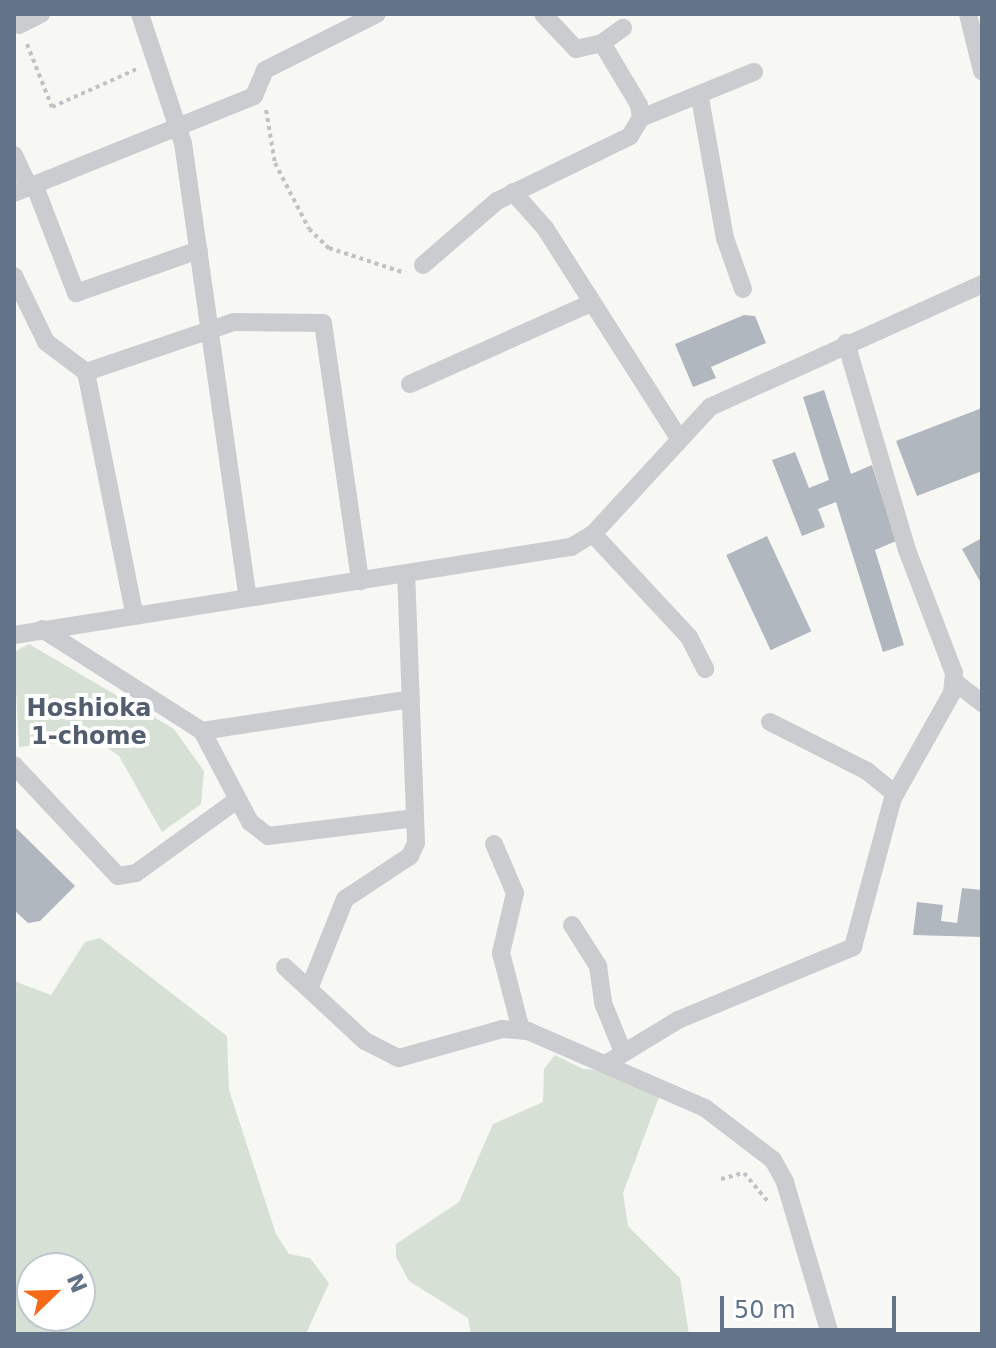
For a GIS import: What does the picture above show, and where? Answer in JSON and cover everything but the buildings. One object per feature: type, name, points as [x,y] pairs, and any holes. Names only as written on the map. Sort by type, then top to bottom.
[{"type":"street","points":[[19,25],[41,14]]},
{"type":"street","points":[[140,14],[176,122],[199,250],[247,594]]},
{"type":"street","points":[[26,188],[176,122],[261,89],[265,70],[377,14]]},
{"type":"street","points":[[543,14],[576,49],[602,43],[623,28]]},
{"type":"street","points":[[968,14],[982,71]]},
{"type":"street","points":[[602,43],[641,118]]},
{"type":"street","points":[[423,265],[513,192],[614,147],[641,118],[700,98],[754,72]]},
{"type":"street","points":[[700,98],[725,238],[743,289]]},
{"type":"street","points":[[14,155],[26,188],[76,293],[199,250]]},
{"type":"street","points":[[513,192],[591,303],[679,438]]},
{"type":"street","points":[[14,276],[46,342],[86,372],[134,612]]},
{"type":"street","points":[[14,635],[247,594],[538,557],[593,534],[710,407],[982,284]]},
{"type":"street","points":[[410,384],[591,303]]},
{"type":"street","points":[[86,372],[208,328],[313,317],[323,323],[360,581]]},
{"type":"street","points":[[846,343],[955,682],[982,703]]},
{"type":"street","points":[[593,534],[689,637],[705,669]]},
{"type":"street","points":[[309,989],[345,899],[410,856],[415,818],[406,576]]},
{"type":"street","points":[[42,629],[202,731],[237,800],[268,836],[415,818]]},
{"type":"street","points":[[285,967],[365,1041],[399,1058],[502,1029],[521,1030],[582,1060],[616,1057],[678,1020],[853,947],[895,794],[955,682]]},
{"type":"street","points":[[202,731],[411,699]]},
{"type":"street","points":[[770,722],[867,771],[895,794]]},
{"type":"street","points":[[14,765],[118,876],[136,873],[237,800]]},
{"type":"street","points":[[494,844],[515,893],[501,953],[521,1030]]},
{"type":"street","points":[[572,925],[598,966],[616,1057],[705,1108],[773,1160],[797,1219],[830,1334]]},
{"type":"path","points":[[19,25],[52,107],[156,61]]},
{"type":"path","points":[[261,89],[275,163],[309,229],[329,248],[395,273],[423,265]]},
{"type":"path","points":[[721,1179],[744,1173],[778,1211],[797,1219]]},
{"type":"shaded area","points":[[29,644],[174,729],[204,771],[201,804],[162,832],[119,756],[95,739],[19,747],[14,652]]},
{"type":"shaded area","points":[[100,938],[227,1036],[229,1090],[276,1234],[289,1254],[310,1258],[329,1283],[306,1334],[14,1334],[14,981],[51,995],[85,942]]},
{"type":"shaded area","points":[[555,1055],[583,1069],[609,1070],[659,1097],[623,1193],[628,1226],[680,1278],[689,1334],[471,1334],[468,1318],[409,1281],[396,1257],[396,1244],[459,1202],[493,1124],[543,1102],[544,1069]]},
{"type":"district","name":"Hoshioka 1-chome","points":[[89,723]]}]
